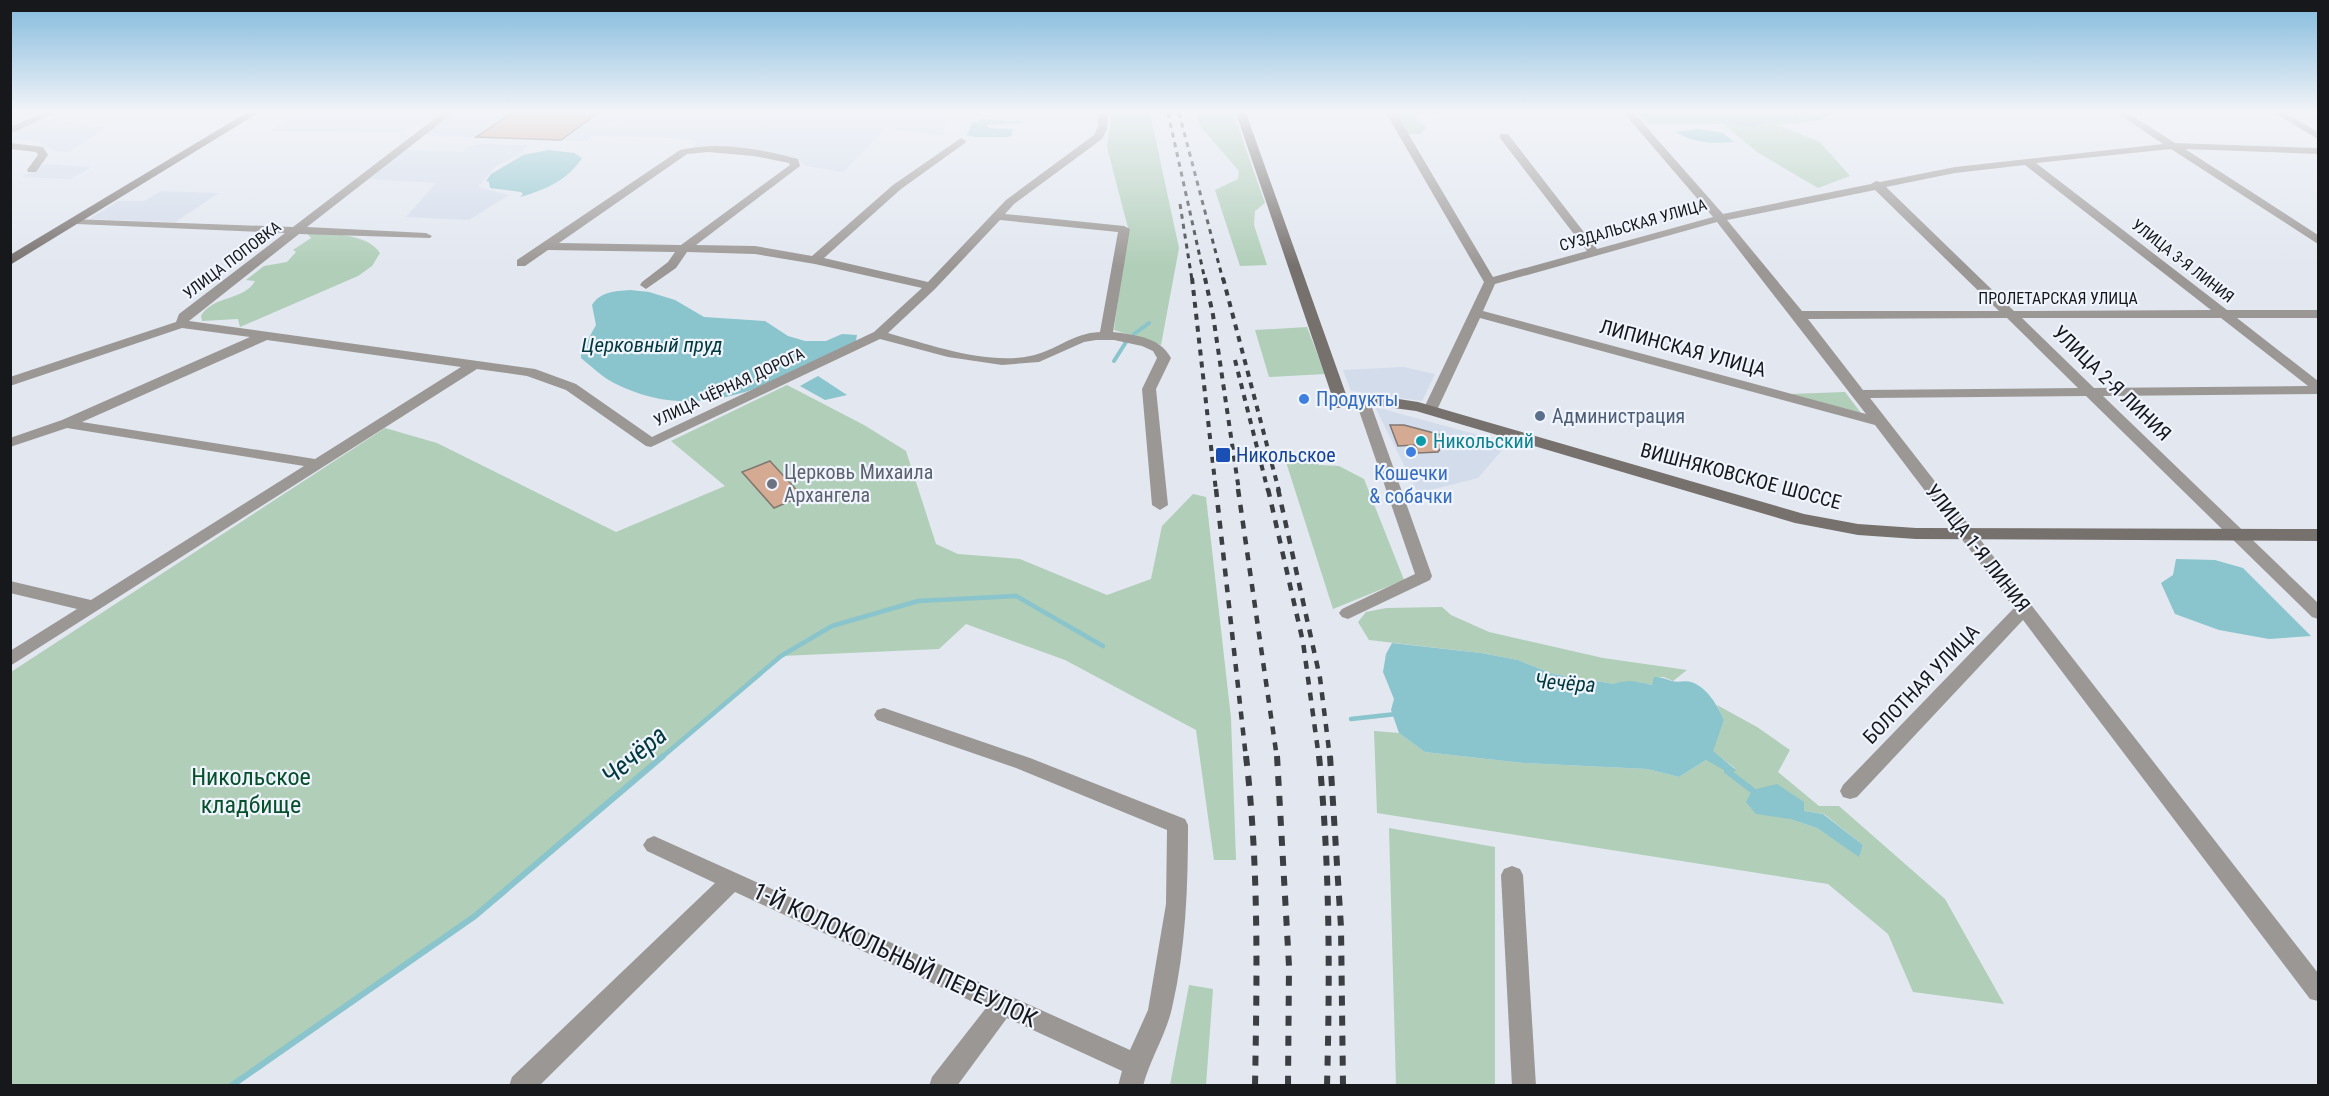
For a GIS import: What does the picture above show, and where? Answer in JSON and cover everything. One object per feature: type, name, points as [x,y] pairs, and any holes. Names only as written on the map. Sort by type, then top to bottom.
[{"type":"street","points":[[32,170],[36,164]]},
{"type":"street","points":[[10,261],[169,164]]},
{"type":"street","name":"УЛИЦА ПОПОВКА","points":[[10,382],[181,324],[184,317],[382,164]]},
{"type":"street","points":[[521,263],[666,164]]},
{"type":"street","points":[[645,285],[672,265],[683,249],[787,173],[795,164]]},
{"type":"street","points":[[815,260],[897,187],[929,164]]},
{"type":"street","name":"УЛИЦА ЧЁРНАЯ ДОРОГА","points":[[181,324],[530,372],[571,387],[651,443],[879,335],[931,285],[996,216],[1024,190],[1060,164]]},
{"type":"street","name":"ВИШНЯКОВСКОЕ ШОССЕ","points":[[1259,164],[1342,405],[1392,402],[1430,410],[1821,524],[1875,531],[1967,534],[2319,535]]},
{"type":"street","points":[[1421,164],[1490,282],[1430,410]]},
{"type":"street","points":[[1525,164],[1594,254]]},
{"type":"street","name":"УЛИЦА 1-Я ЛИНИЯ","points":[[1673,164],[1798,315],[2319,991]]},
{"type":"street","name":"СУЗДАЛЬСКАЯ УЛИЦА","points":[[1490,282],[1720,218],[1876,184],[2002,164]]},
{"type":"street","name":"УЛИЦА 3-Я ЛИНИЯ","points":[[2031,164],[2319,388]]},
{"type":"street","points":[[2202,164],[2319,240]]},
{"type":"street","name":"УЛИЦА 2-Я ЛИНИЯ","points":[[1876,184],[2319,613]]},
{"type":"street","points":[[996,216],[1125,230],[1106,336]]},
{"type":"street","points":[[76,221],[426,236]]},
{"type":"street","points":[[544,246],[755,250],[815,260],[931,285]]},
{"type":"street","name":"ЛИПИНСКАЯ УЛИЦА","points":[[1475,313],[1880,422]]},
{"type":"street","name":"ПРОЛЕТАРСКАЯ УЛИЦА","points":[[1798,315],[2319,314]]},
{"type":"street","points":[[10,443],[67,423],[265,335]]},
{"type":"street","points":[[879,335],[947,353],[1018,362],[1046,356],[1076,340],[1106,336],[1148,343],[1162,351],[1164,358],[1149,389],[1160,505]]},
{"type":"street","points":[[10,660],[475,364]]},
{"type":"street","points":[[1859,394],[2319,388]]},
{"type":"street","points":[[1348,613],[1424,576],[1363,402]]},
{"type":"street","points":[[67,423],[318,464]]},
{"type":"street","points":[[10,587],[94,607]]},
{"type":"street","name":"БОЛОТНАЯ УЛИЦА","points":[[1850,791],[2024,608]]},
{"type":"street","points":[[884,715],[1023,763],[1178,825],[1177,903],[1160,1010],[1133,1076]]},
{"type":"street","name":"1-Й КОЛОКОЛЬНЫЙ ПЕРЕУЛОК","points":[[654,844],[1003,1005],[1133,1076]]},
{"type":"street","points":[[1512,875],[1524,1086]]},
{"type":"street","points":[[521,1086],[733,880]]},
{"type":"street","points":[[941,1086],[1003,1005]]},
{"type":"shaded area","points":[[45,164],[92,167],[70,179],[22,177]]},
{"type":"shaded area","points":[[387,164],[500,164],[478,187],[509,195],[469,220],[406,217],[436,183],[369,179]]},
{"type":"shaded area","points":[[804,164],[851,164],[843,172]]},
{"type":"shaded area","points":[[161,191],[219,193],[175,222],[89,219],[118,201],[144,201]]},
{"type":"shaded area","points":[[1403,367],[1435,374],[1422,401],[1351,391],[1343,370]]},
{"type":"shaded area","points":[[1375,407],[1508,443],[1478,478],[1418,493]]},
{"type":"green space","points":[[1111,164],[1161,164],[1179,248],[1161,345],[1114,330],[1128,228]]},
{"type":"green space","points":[[1233,164],[1251,164],[1265,203],[1255,211],[1254,225],[1267,265],[1240,266],[1215,190],[1238,179],[1239,171]]},
{"type":"green space","points":[[1778,164],[1840,164],[1850,176],[1818,188]]},
{"type":"green space","points":[[306,232],[357,238],[374,246],[380,253],[372,266],[358,276],[240,327],[238,319],[202,321],[201,316],[213,304],[244,292],[250,287],[255,281],[246,280],[264,266],[287,262],[296,252],[293,250],[311,238]]},
{"type":"green space","points":[[1307,327],[1325,374],[1269,377],[1255,330]]},
{"type":"green space","name":"Никольское кладбище","points":[[787,385],[864,425],[906,451],[936,544],[958,554],[1020,559],[1107,595],[1151,579],[1162,526],[1193,494],[1206,497],[1231,718],[1236,860],[1214,860],[1196,730],[1065,660],[966,624],[939,649],[781,656],[475,916],[231,1085],[11,1086],[11,672],[385,428],[437,443],[616,532],[725,486],[671,441]]},
{"type":"green space","points":[[1845,392],[1861,413],[1790,394]]},
{"type":"green space","points":[[1313,460],[1319,465],[1339,466],[1364,479],[1404,580],[1333,609],[1286,462]]},
{"type":"green space","points":[[1442,607],[1451,615],[1489,632],[1603,658],[1687,670],[1673,681],[1664,677],[1655,677],[1653,685],[1638,682],[1614,684],[1553,674],[1518,660],[1481,653],[1369,640],[1358,622],[1366,612],[1386,608]]},
{"type":"green space","points":[[1717,705],[1757,727],[1790,750],[1778,772],[1819,806],[1839,806],[1945,899],[2004,1004],[1913,992],[1888,934],[1828,884],[1377,813],[1374,731],[1399,733],[1425,752],[1523,763],[1647,769],[1679,777],[1706,760],[1736,769],[1712,751],[1724,720]],"holes":[[[1804,802],[1804,811],[1824,814],[1863,845],[1859,856],[1817,828],[1790,819]]]},
{"type":"green space","points":[[1389,828],[1495,847],[1495,1085],[1396,1085]]},
{"type":"green space","points":[[1189,985],[1213,989],[1206,1085],[1170,1085]]},
{"type":"water","points":[[508,164],[577,164],[555,183],[520,197],[523,194],[521,192],[490,188],[489,182],[486,181],[491,174]]},
{"type":"water","name":"Церковный пруд","points":[[630,290],[649,292],[675,300],[704,317],[765,321],[788,336],[805,341],[826,341],[842,334],[857,335],[855,345],[796,372],[738,394],[708,400],[678,401],[646,396],[610,381],[581,358],[581,352],[596,325],[592,305],[604,295]]},
{"type":"water","points":[[818,376],[847,395],[825,400],[800,386]]},
{"type":"water","points":[[2176,559],[2215,560],[2243,568],[2311,636],[2269,639],[2219,630],[2175,614],[2161,583],[2173,575]]},
{"type":"water","points":[[1392,643],[1481,653],[1518,660],[1553,674],[1614,684],[1628,681],[1652,685],[1654,677],[1697,684],[1715,703],[1724,720],[1713,751],[1736,770],[1731,774],[1706,760],[1679,777],[1647,769],[1523,763],[1425,752],[1399,733],[1391,710],[1394,699],[1383,672],[1386,654]]},
{"type":"water","points":[[1777,784],[1804,802],[1804,811],[1823,814],[1863,845],[1859,857],[1817,828],[1790,819],[1756,814],[1746,802],[1752,790]]},
{"type":"building","name":"Никольский","points":[[1390,425],[1404,425],[1449,437],[1438,452],[1418,453],[1415,445],[1398,446]]},
{"type":"building","name":"Церковь Михаила Архангела","points":[[770,461],[802,496],[774,508],[742,472]]},
{"type":"waterway","points":[[1134,334],[1149,323]]},
{"type":"waterway","points":[[1114,361],[1126,342]]},
{"type":"waterway","name":"Чечёра","points":[[661,758],[781,656],[832,626],[918,601],[1016,596],[1103,646]]},
{"type":"waterway","name":"Чечёра","points":[[1351,719],[1396,714]]},
{"type":"waterway","name":"Чечёра","points":[[231,1086],[475,916],[663,756]]},
{"type":"waterway","name":"Чечёра","points":[[1727,771],[1752,790]]},
{"type":"railway","points":[[1179,164],[1205,280]]},
{"type":"railway","points":[[1192,164],[1223,280]]},
{"type":"railway","points":[[1180,204],[1192,280]]},
{"type":"railway","points":[[1192,278],[1216,491]]},
{"type":"railway","points":[[1205,278],[1213,315],[1239,491]]},
{"type":"railway","points":[[1223,278],[1279,491]]},
{"type":"railway","points":[[1235,360],[1268,491]]},
{"type":"railway","points":[[1216,489],[1246,758]]},
{"type":"railway","points":[[1238,489],[1277,758]]},
{"type":"railway","points":[[1268,489],[1303,642],[1319,758]]},
{"type":"railway","points":[[1278,489],[1320,678],[1330,758]]},
{"type":"railway","points":[[1246,756],[1255,880],[1255,1086]]},
{"type":"railway","points":[[1277,756],[1289,966],[1288,1086]]},
{"type":"railway","points":[[1319,756],[1328,921],[1327,1086]]},
{"type":"railway","points":[[1330,756],[1341,927],[1343,1086]]},
{"type":"place","name":"Продукты","points":[[1304,399]]},
{"type":"place","name":"Администрация","points":[[1540,416]]},
{"type":"place","name":"Никольский","points":[[1421,441]]},
{"type":"place","name":"Кошечки & собачки","points":[[1411,452]]},
{"type":"place","name":"Никольское","points":[[1223,455]]},
{"type":"place","name":"Церковь Михаила Архангела","points":[[772,484]]}]
